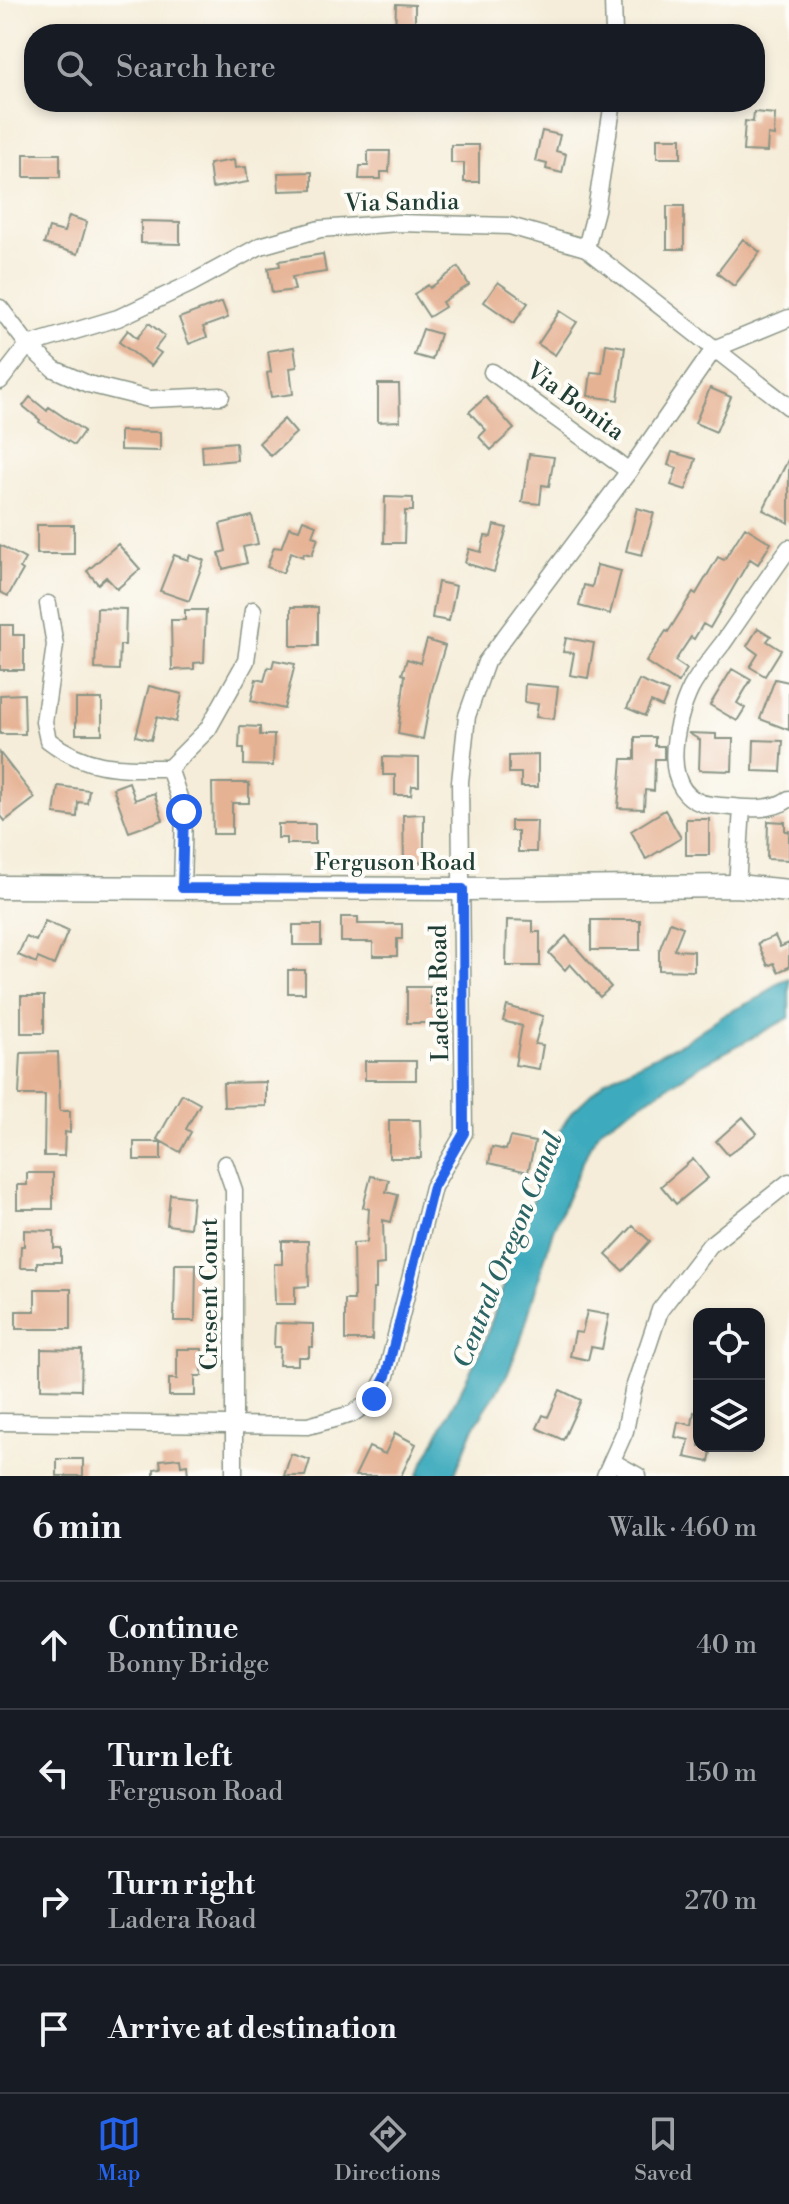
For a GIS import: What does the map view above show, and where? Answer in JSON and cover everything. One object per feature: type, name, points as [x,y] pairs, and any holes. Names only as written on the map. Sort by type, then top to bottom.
[{"type":"street","points":[[613,0],[614,24]]},
{"type":"street","points":[[586,248],[596,210],[611,112]]},
{"type":"street","name":"Via Sandia","points":[[28,345],[118,318],[260,246],[320,229],[398,223],[510,226],[586,248],[789,407]]},
{"type":"street","points":[[0,308],[28,345],[54,369],[88,384],[149,399],[221,396]]},
{"type":"street","points":[[714,349],[789,318]]},
{"type":"street","points":[[0,381],[28,345]]},
{"type":"street","name":"Ladera Road","points":[[0,1422],[308,1426],[352,1414],[374,1399],[386,1376],[433,1187],[464,1133],[460,782],[467,716],[486,662],[629,471],[714,349]]},
{"type":"street","name":"Via Bonita","points":[[492,372],[629,471]]},
{"type":"street","points":[[789,548],[692,687],[680,714],[675,768],[683,793],[701,803],[742,808],[766,807],[789,799]]},
{"type":"street","points":[[48,604],[55,645],[44,722],[48,740],[67,755],[111,769],[169,768],[208,729],[246,661],[253,610]]},
{"type":"street","points":[[169,768],[184,812],[182,888]]},
{"type":"street","points":[[737,886],[742,808]]},
{"type":"street","name":"Ferguson Road","points":[[0,887],[463,889],[737,886],[789,891]]},
{"type":"street","name":"Cresent Court","points":[[225,1164],[234,1190],[234,1476]]},
{"type":"street","points":[[638,1476],[609,1469],[625,1431],[633,1391],[660,1310],[710,1245],[789,1182]]},
{"type":"water","points":[[789,978],[789,1018],[703,1064],[602,1128],[590,1146],[553,1230],[520,1343],[506,1377],[474,1427],[454,1476],[417,1476],[483,1346],[505,1282],[513,1237],[526,1218],[562,1127],[571,1113],[606,1080],[684,1042],[723,1015],[761,997],[777,983]]},
{"type":"building","points":[[396,4],[415,5],[415,24],[395,24]]},
{"type":"building","points":[[754,112],[775,114],[774,136],[768,135],[767,152],[743,151],[745,121],[753,122]]},
{"type":"building","points":[[542,131],[560,135],[556,151],[566,154],[562,173],[546,169],[547,164],[535,161]]},
{"type":"building","points":[[657,138],[681,138],[681,158],[657,158]]},
{"type":"building","points":[[451,145],[479,145],[479,182],[464,182],[464,163],[451,163]]},
{"type":"building","points":[[368,151],[390,151],[389,172],[381,172],[381,179],[359,179],[360,166],[368,166]]},
{"type":"building","points":[[24,154],[60,154],[60,177],[24,177]]},
{"type":"building","points":[[234,160],[235,168],[246,167],[248,182],[212,188],[209,164]]},
{"type":"building","points":[[312,172],[312,190],[279,191],[278,173]]},
{"type":"building","points":[[667,206],[684,206],[684,249],[667,249]]},
{"type":"building","points":[[69,216],[87,222],[78,254],[44,244],[49,228],[64,232]]},
{"type":"building","points":[[141,221],[180,222],[180,244],[141,243]]},
{"type":"building","points":[[743,239],[760,252],[734,286],[717,273]]},
{"type":"building","points":[[323,254],[326,272],[292,277],[295,290],[272,293],[268,268],[280,266],[279,261]]},
{"type":"building","points":[[458,267],[469,285],[442,302],[445,307],[429,317],[414,294],[428,285],[430,288]]},
{"type":"building","points":[[498,282],[528,303],[514,323],[484,302]]},
{"type":"building","points":[[222,302],[228,318],[203,327],[207,337],[189,344],[179,318]]},
{"type":"building","points":[[560,311],[577,322],[555,355],[538,344]]},
{"type":"building","points":[[149,323],[165,336],[155,349],[161,353],[151,366],[119,342],[128,330],[137,338]]},
{"type":"building","points":[[423,329],[440,334],[432,360],[414,355]]},
{"type":"building","points":[[606,344],[625,347],[618,400],[588,396],[591,372],[602,373]]},
{"type":"building","points":[[294,347],[297,367],[290,368],[293,394],[271,397],[267,373],[271,372],[268,351]]},
{"type":"building","points":[[378,384],[399,384],[400,421],[378,422]]},
{"type":"building","points":[[710,388],[731,397],[716,432],[695,423]]},
{"type":"building","points":[[30,397],[47,411],[49,407],[84,431],[74,445],[39,422],[23,406]]},
{"type":"building","points":[[486,397],[514,429],[491,450],[479,437],[486,430],[469,412]]},
{"type":"building","points":[[284,419],[296,433],[271,456],[259,443]]},
{"type":"building","points":[[120,431],[160,432],[160,451],[120,450]]},
{"type":"building","points":[[236,442],[237,460],[203,463],[202,445]]},
{"type":"building","points":[[672,452],[696,459],[686,490],[671,485],[677,468],[668,465]]},
{"type":"building","points":[[529,454],[554,457],[549,486],[542,485],[540,504],[522,502]]},
{"type":"building","points":[[789,458],[789,523],[763,510]]},
{"type":"building","points":[[385,497],[413,498],[413,511],[405,511],[404,543],[384,543]]},
{"type":"building","points":[[637,508],[654,513],[642,555],[626,551]]},
{"type":"building","points":[[252,516],[258,544],[243,547],[247,563],[223,569],[219,553],[226,551],[220,524]]},
{"type":"building","points":[[303,520],[316,525],[312,536],[318,538],[312,555],[304,553],[303,557],[291,552],[283,573],[267,567],[274,547],[281,548],[289,527],[299,530]]},
{"type":"building","points":[[37,525],[74,525],[74,554],[37,554]]},
{"type":"building","points":[[494,525],[507,528],[494,572],[465,563],[469,549],[481,552],[485,536],[491,537]]},
{"type":"building","points":[[745,527],[771,543],[758,564],[750,559],[710,628],[703,624],[675,661],[687,669],[678,683],[646,662],[693,592],[696,594],[718,557],[724,560]]},
{"type":"building","points":[[118,544],[140,569],[117,589],[106,577],[98,584],[87,571]]},
{"type":"building","points":[[0,545],[25,559],[20,568],[23,570],[8,596],[0,592]]},
{"type":"building","points":[[174,555],[188,560],[190,555],[204,560],[189,601],[160,591]]},
{"type":"building","points":[[597,565],[621,571],[610,614],[579,606],[584,585],[592,587]]},
{"type":"building","points":[[438,582],[456,586],[449,621],[432,618]]},
{"type":"building","points":[[291,607],[318,607],[318,646],[291,646]]},
{"type":"building","points":[[97,608],[126,609],[125,645],[120,645],[119,670],[95,669]]},
{"type":"building","points":[[185,610],[206,610],[204,662],[194,663],[194,669],[172,670],[171,620],[185,620]]},
{"type":"building","points":[[0,625],[13,625],[13,635],[24,635],[24,670],[0,670]]},
{"type":"building","points":[[758,628],[771,636],[767,641],[781,650],[765,676],[750,667],[758,654],[747,646]]},
{"type":"building","points":[[566,638],[594,643],[588,678],[570,675],[574,653],[563,652]]},
{"type":"building","points":[[427,640],[445,646],[432,690],[423,739],[398,734],[405,675],[402,674],[407,659],[420,663]]},
{"type":"building","points":[[274,660],[295,664],[284,709],[251,701],[256,679],[264,681],[268,667],[272,668]]},
{"type":"building","points":[[732,669],[751,680],[737,703],[745,708],[737,721],[710,705]]},
{"type":"building","points":[[775,679],[789,682],[789,730],[760,719]]},
{"type":"building","points":[[639,680],[668,692],[662,707],[651,702],[645,716],[627,708]]},
{"type":"building","points":[[525,684],[558,687],[554,719],[536,717],[538,704],[524,702]]},
{"type":"building","points":[[149,686],[182,694],[176,722],[157,717],[151,740],[136,736]]},
{"type":"building","points":[[24,694],[25,734],[0,734],[0,695]]},
{"type":"building","points":[[76,699],[102,699],[102,734],[76,734]]},
{"type":"building","points":[[240,726],[260,727],[260,735],[274,735],[273,766],[244,765],[244,748],[239,748]]},
{"type":"building","points":[[688,733],[716,734],[716,739],[733,739],[732,771],[699,770],[700,740]]},
{"type":"building","points":[[635,737],[655,737],[655,746],[664,746],[664,759],[655,759],[654,791],[645,790],[644,809],[618,808],[622,759],[635,759]]},
{"type":"building","points":[[754,740],[783,741],[781,772],[753,771]]},
{"type":"building","points":[[0,753],[35,798],[5,821],[0,815]]},
{"type":"building","points":[[538,755],[538,787],[521,787],[521,773],[509,773],[509,756]]},
{"type":"building","points":[[383,757],[419,758],[419,786],[412,786],[411,795],[395,795],[395,775],[383,775]]},
{"type":"building","points":[[129,782],[135,800],[154,793],[163,820],[129,832],[113,788]]},
{"type":"building","points":[[212,783],[249,783],[249,803],[232,803],[232,834],[213,834]]},
{"type":"building","points":[[58,786],[89,790],[87,803],[78,802],[77,817],[54,814]]},
{"type":"building","points":[[665,810],[681,838],[646,859],[631,831]]},
{"type":"building","points":[[424,814],[424,862],[404,863],[403,815]]},
{"type":"building","points":[[686,819],[709,819],[709,855],[686,855]]},
{"type":"building","points":[[511,821],[537,821],[536,852],[518,852],[518,831],[511,831]]},
{"type":"building","points":[[768,821],[785,822],[785,831],[789,831],[789,860],[767,859]]},
{"type":"building","points":[[278,824],[315,824],[315,844],[286,844],[286,838],[278,838]]},
{"type":"building","points":[[341,917],[358,917],[358,924],[402,924],[402,939],[397,939],[397,956],[373,956],[373,942],[341,942]]},
{"type":"building","points":[[507,920],[533,921],[533,932],[540,932],[540,966],[506,966]]},
{"type":"building","points":[[591,920],[640,920],[640,950],[591,950]]},
{"type":"building","points":[[45,921],[68,931],[54,965],[38,958],[36,963],[18,955],[26,937],[36,941]]},
{"type":"building","points":[[670,922],[683,927],[674,950],[694,951],[694,971],[659,970],[659,951]]},
{"type":"building","points":[[293,925],[321,925],[321,945],[293,945]]},
{"type":"building","points":[[566,936],[611,987],[600,997],[570,964],[565,970],[549,953]]},
{"type":"building","points":[[775,936],[780,947],[789,943],[789,967],[778,972],[774,963],[768,966],[758,943]]},
{"type":"building","points":[[288,970],[305,970],[305,993],[288,993]]},
{"type":"building","points":[[407,987],[431,987],[431,1004],[437,1004],[437,1023],[407,1023]]},
{"type":"building","points":[[21,996],[44,996],[44,1033],[21,1033]]},
{"type":"building","points":[[507,1006],[543,1016],[535,1044],[543,1045],[539,1069],[515,1065],[522,1026],[503,1021]]},
{"type":"building","points":[[58,1052],[60,1111],[70,1111],[70,1133],[65,1132],[64,1156],[44,1156],[45,1095],[19,1095],[21,1053]]},
{"type":"building","points":[[365,1061],[416,1061],[416,1080],[365,1080]]},
{"type":"building","points":[[266,1082],[266,1106],[224,1107],[223,1083]]},
{"type":"building","points":[[182,1094],[200,1104],[186,1129],[191,1132],[180,1152],[157,1139]]},
{"type":"building","points":[[743,1117],[757,1133],[728,1155],[716,1141]]},
{"type":"building","points":[[389,1120],[420,1120],[421,1158],[389,1158]]},
{"type":"building","points":[[510,1137],[535,1142],[528,1172],[489,1163],[492,1147],[506,1150]]},
{"type":"building","points":[[134,1142],[161,1142],[161,1160],[134,1160]]},
{"type":"building","points":[[693,1159],[708,1178],[676,1204],[661,1186]]},
{"type":"building","points":[[27,1173],[53,1173],[53,1209],[17,1209],[17,1185],[27,1185]]},
{"type":"building","points":[[371,1176],[389,1180],[386,1192],[398,1195],[391,1222],[383,1220],[384,1264],[376,1265],[372,1340],[345,1340],[345,1300],[354,1300],[353,1243],[367,1242],[369,1209],[363,1207]]},
{"type":"building","points":[[170,1194],[193,1197],[190,1228],[167,1225]]},
{"type":"building","points":[[633,1226],[650,1241],[623,1271],[606,1255]]},
{"type":"building","points":[[24,1230],[54,1231],[54,1248],[61,1248],[61,1262],[37,1262],[37,1268],[20,1268]]},
{"type":"building","points":[[282,1241],[308,1241],[309,1286],[295,1287],[295,1304],[275,1304],[274,1264],[282,1264]]},
{"type":"building","points":[[175,1264],[196,1264],[195,1321],[174,1321]]},
{"type":"building","points":[[35,1289],[71,1289],[71,1329],[16,1329],[16,1311],[35,1311]]},
{"type":"building","points":[[587,1311],[609,1315],[602,1349],[591,1347],[588,1360],[570,1356],[575,1332],[582,1333]]},
{"type":"building","points":[[275,1323],[313,1324],[313,1347],[309,1347],[309,1357],[298,1357],[298,1365],[279,1365],[280,1347],[274,1347]]},
{"type":"building","points":[[41,1349],[82,1350],[81,1390],[41,1389]]},
{"type":"building","points":[[177,1349],[202,1349],[202,1376],[195,1376],[195,1396],[169,1396],[169,1379],[177,1379]]},
{"type":"building","points":[[560,1390],[581,1400],[563,1440],[537,1428],[543,1415],[548,1417]]},
{"type":"building","points":[[693,1418],[693,1452],[711,1452],[709,1462],[685,1457],[689,1440],[675,1437],[678,1422],[692,1425]]},
{"type":"building","points":[[395,1433],[416,1444],[401,1476],[355,1476],[369,1447],[385,1454]]},
{"type":"building","points":[[291,1454],[310,1460],[305,1476],[284,1476]]},
{"type":"building","points":[[180,1458],[181,1466],[187,1465],[188,1476],[154,1476],[154,1469],[161,1468],[160,1460]]},
{"type":"building","points":[[57,1459],[83,1459],[83,1476],[57,1476]]},
{"type":"route","points":[[184,812],[182,888],[463,889],[464,1133],[433,1187],[386,1376],[374,1399]]},
{"type":"water label","name":"Central Oregon Canal","points":[[508,1250]]}]
